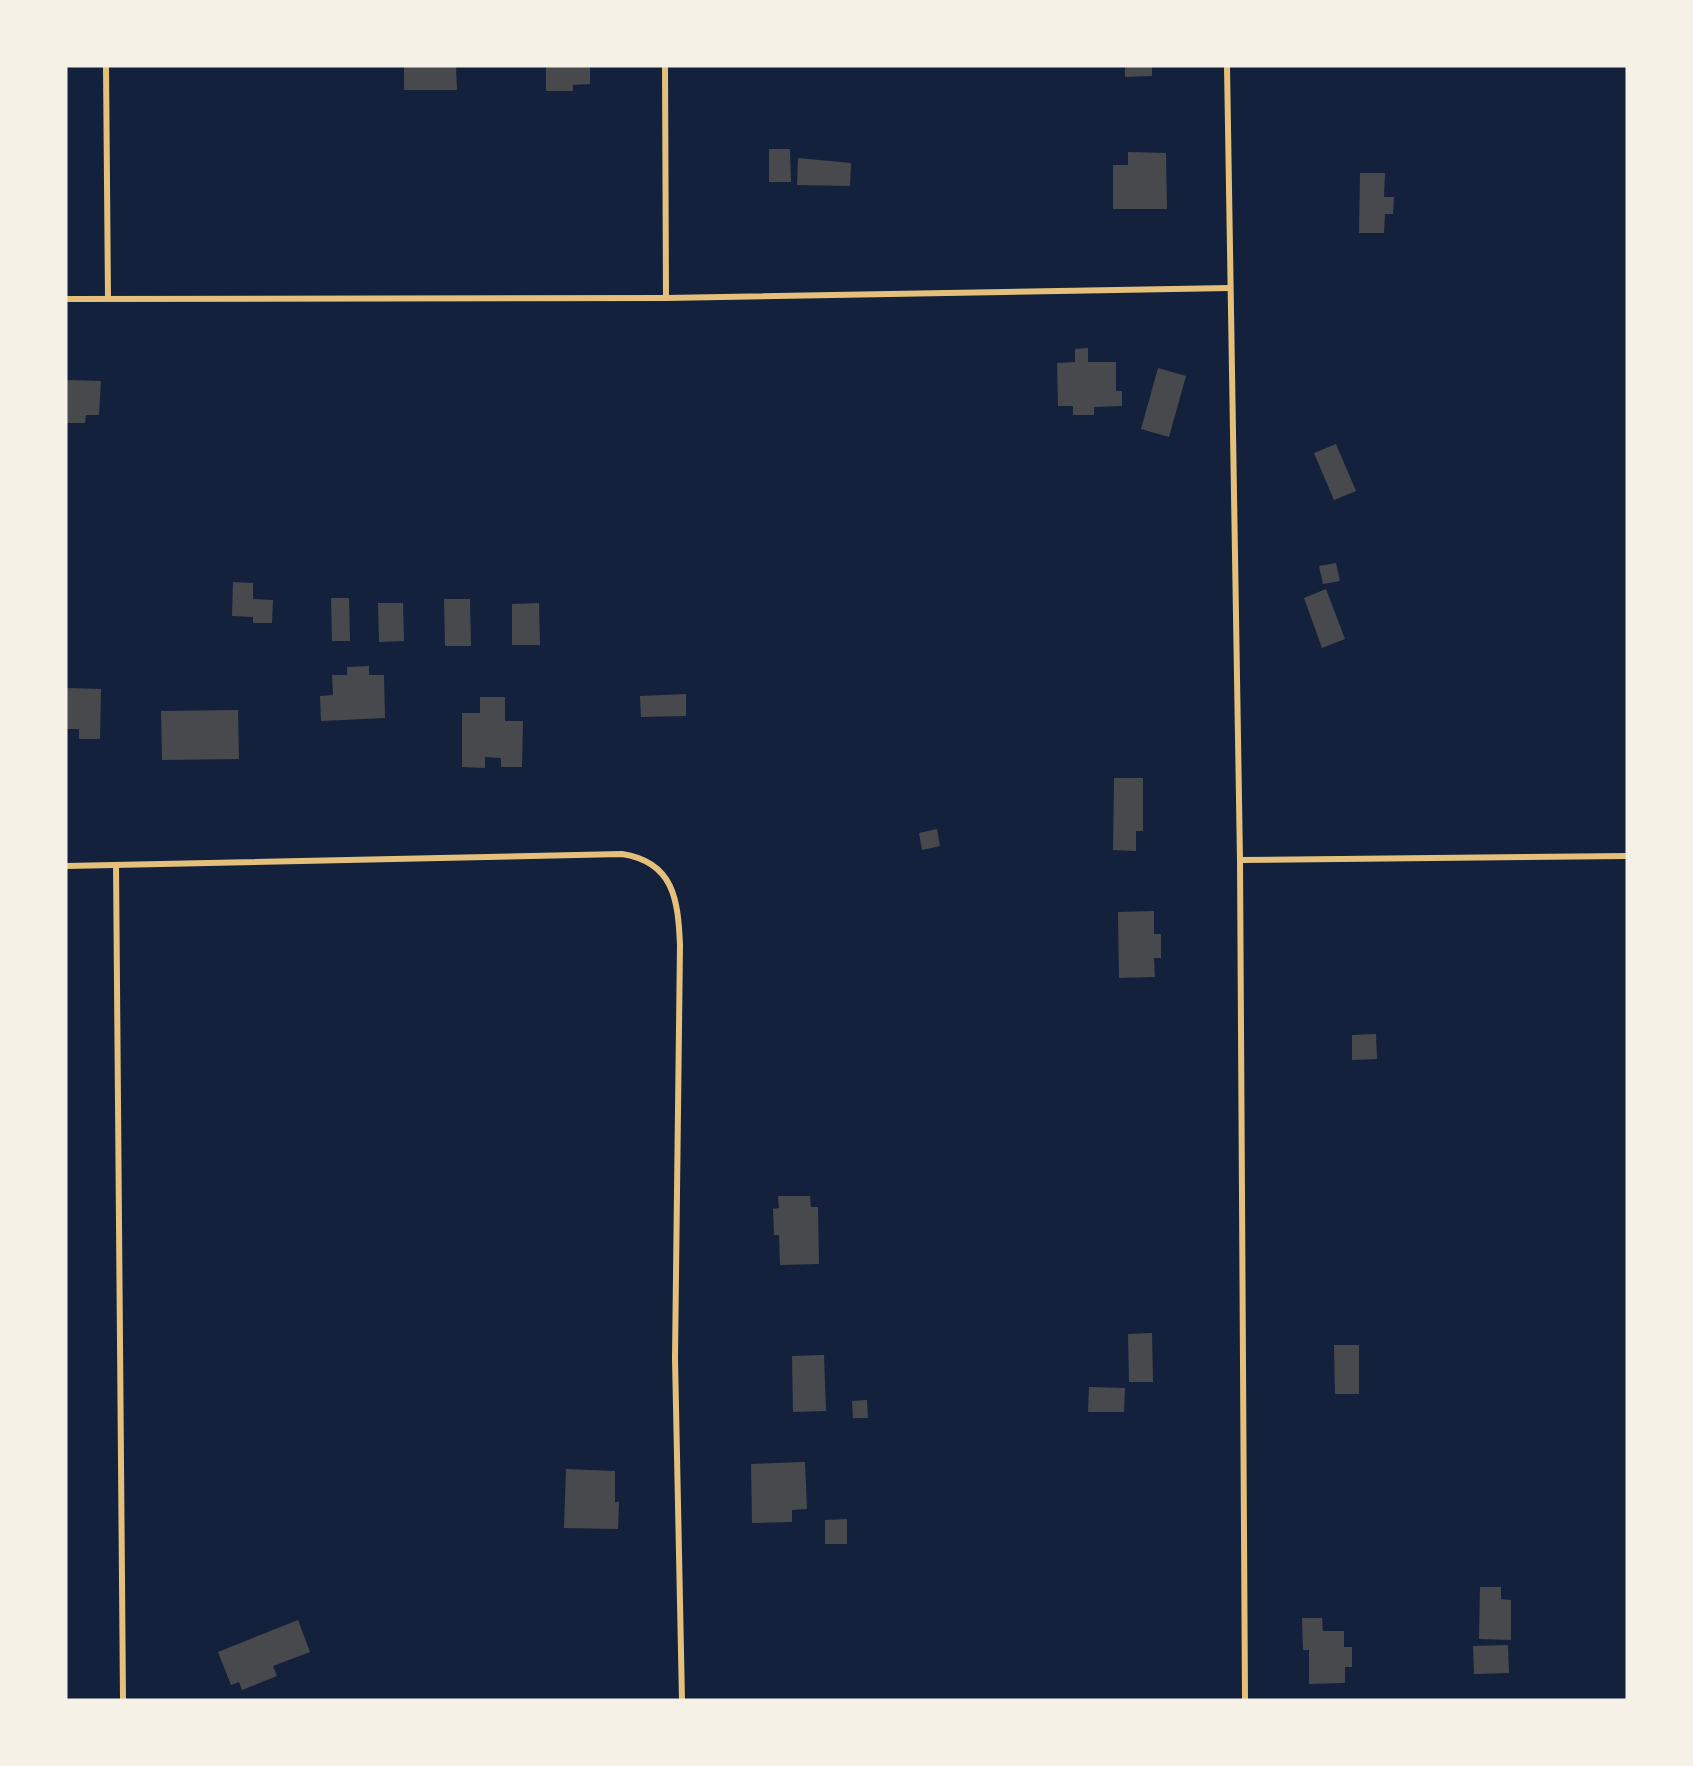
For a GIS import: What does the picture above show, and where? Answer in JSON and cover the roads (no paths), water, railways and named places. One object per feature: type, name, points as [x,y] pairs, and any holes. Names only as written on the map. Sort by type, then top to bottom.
[{"type":"street","points":[[106,66],[108,298]]},
{"type":"street","points":[[666,66],[666,298]]},
{"type":"street","points":[[1227,66],[1240,860],[1245,1700]]},
{"type":"street","points":[[66,299],[666,298],[1230,288]]},
{"type":"street","points":[[66,866],[622,854],[640,857],[660,869],[673,891],[680,945],[675,1358],[682,1700]]},
{"type":"street","points":[[1240,860],[1627,856]]},
{"type":"street","points":[[116,865],[123,1700]]}]
